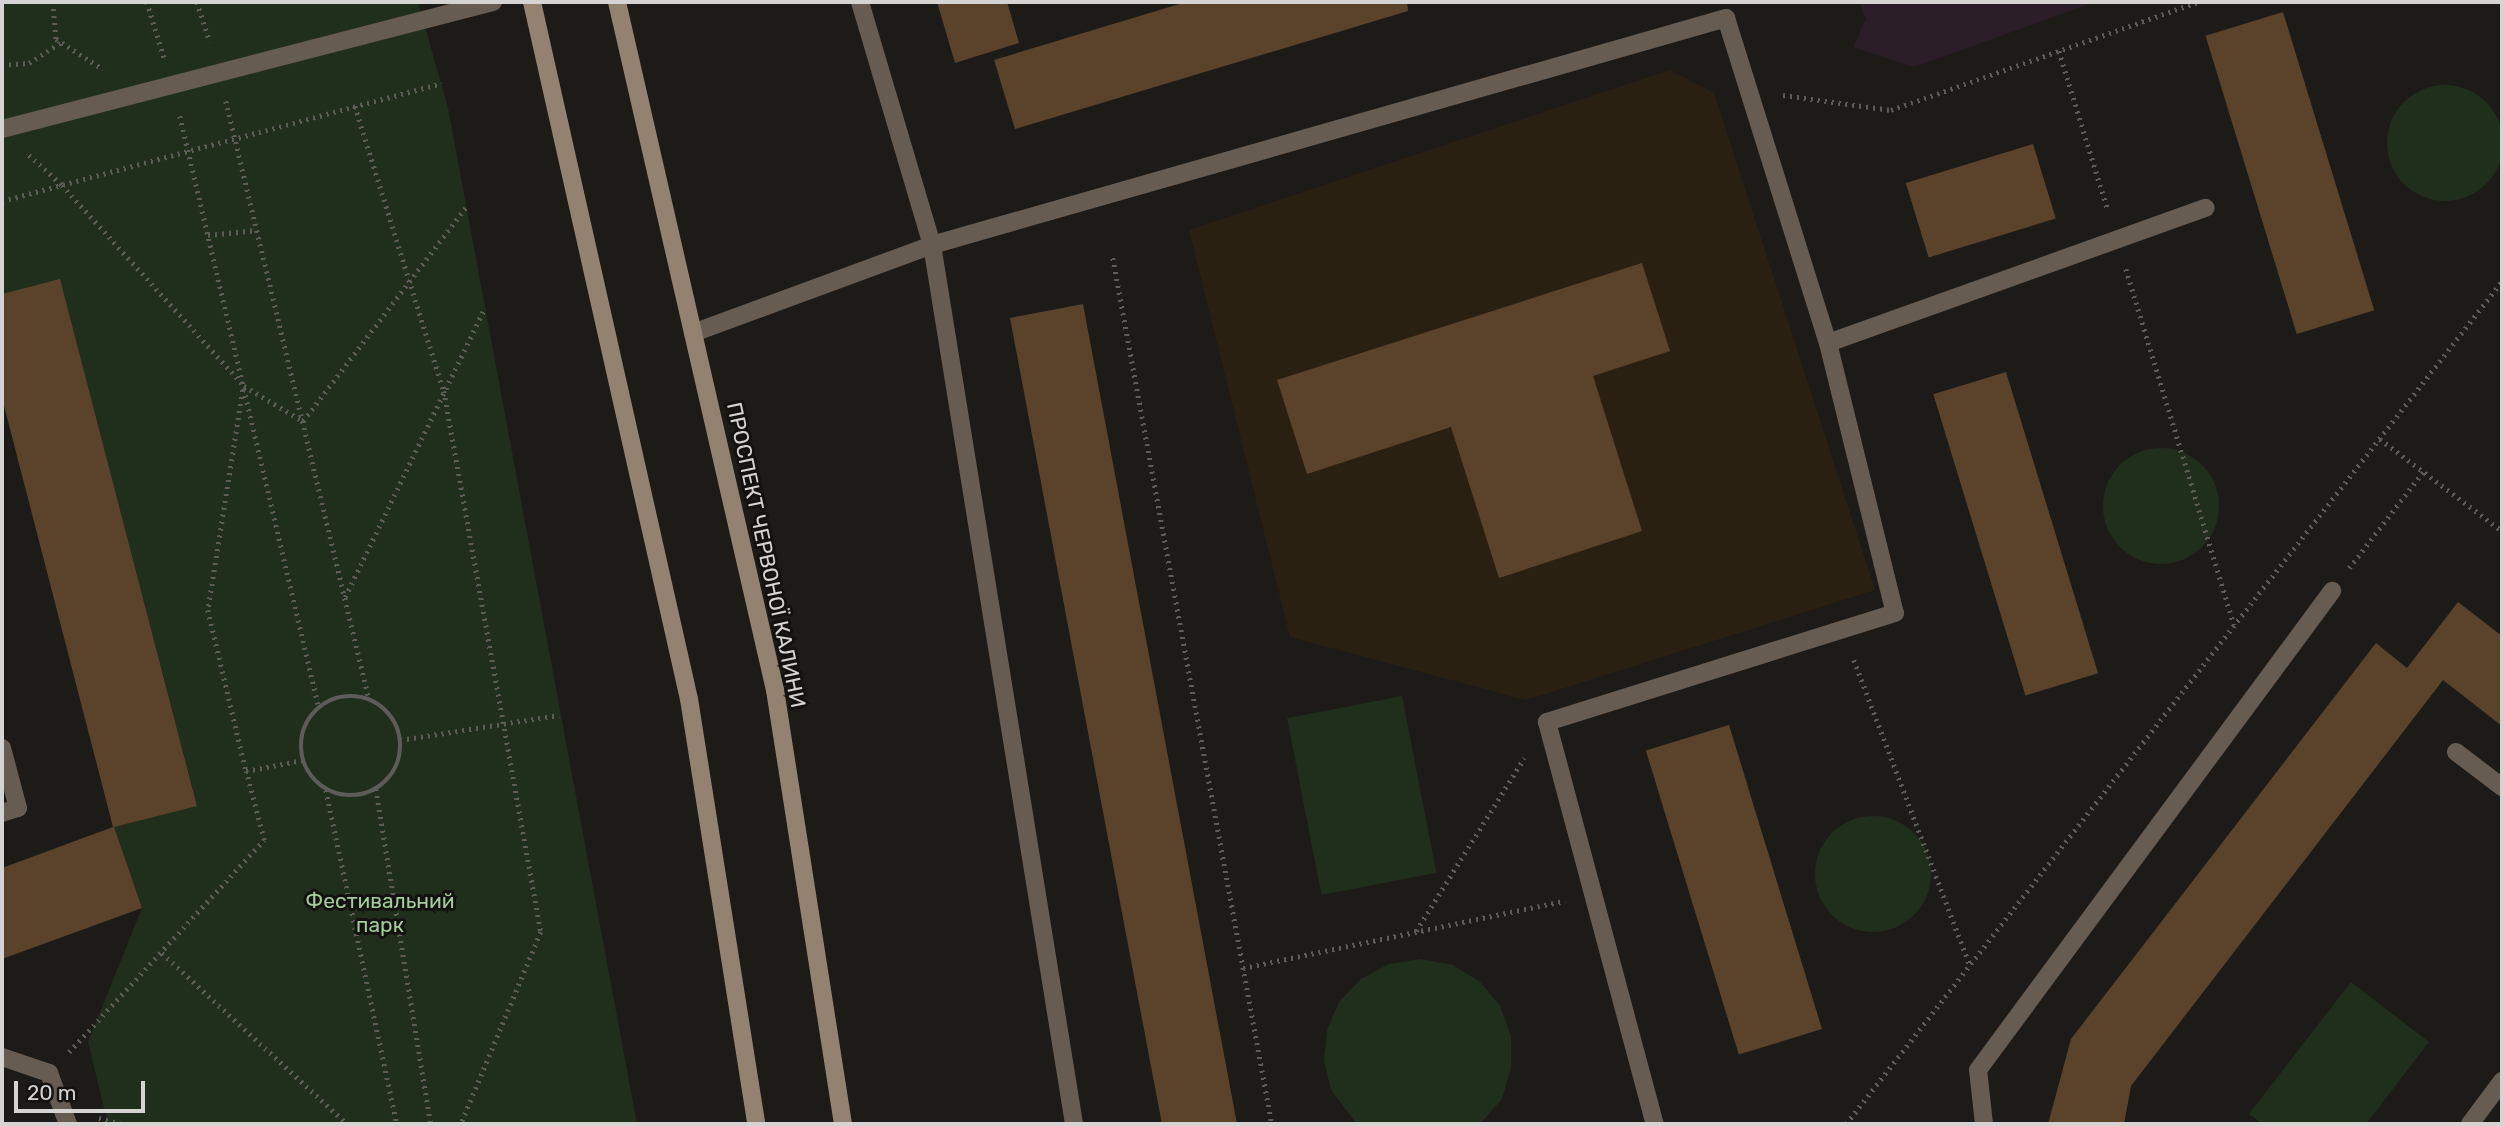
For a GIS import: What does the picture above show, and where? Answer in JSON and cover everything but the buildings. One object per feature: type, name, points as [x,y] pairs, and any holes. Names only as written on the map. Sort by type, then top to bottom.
[{"type":"main road","points":[[532,2],[689,699],[757,1124]]},
{"type":"main road","name":"ПРОСПЕКТ ЧЕРВОНОЇ КАЛИНИ","points":[[617,2],[775,690],[843,1124]]},
{"type":"lane","points":[[2,129],[493,2]]},
{"type":"lane","points":[[860,2],[932,245],[1074,1124]]},
{"type":"lane","points":[[694,333],[932,245],[1726,18],[1828,343],[1895,613],[1547,722],[1655,1124]]},
{"type":"lane","points":[[1828,343],[2206,208]]},
{"type":"lane","points":[[1984,1124],[1978,1070],[2332,591]]},
{"type":"lane","points":[[2,748],[18,808],[2,813]]},
{"type":"lane","points":[[2456,752],[2502,787]]},
{"type":"lane","points":[[2,1057],[49,1073],[68,1124]]},
{"type":"lane","points":[[2470,1124],[2502,1081]]},
{"type":"path","points":[[53,2],[56,39],[142,93]]},
{"type":"path","points":[[146,2],[173,85],[319,708]]},
{"type":"path","points":[[197,2],[219,73],[369,699],[397,725],[400,740],[397,768],[376,789],[345,797],[326,790]]},
{"type":"path","points":[[1749,91],[1891,110],[2196,2]]},
{"type":"path","points":[[2,65],[29,63],[61,42]]},
{"type":"path","points":[[2059,51],[2112,224]]},
{"type":"path","points":[[2,201],[441,83]]},
{"type":"path","points":[[355,106],[444,391],[541,932],[461,1124]]},
{"type":"path","points":[[22,149],[62,185],[244,386],[303,421]]},
{"type":"path","points":[[303,421],[465,208]]},
{"type":"path","points":[[208,235],[257,230]]},
{"type":"path","points":[[1113,258],[1272,1124]]},
{"type":"path","points":[[2124,264],[2234,625]]},
{"type":"path","points":[[1846,1124],[2502,281]]},
{"type":"path","points":[[345,597],[484,311]]},
{"type":"path","points":[[49,1073],[264,840],[208,610],[244,386]]},
{"type":"path","points":[[2380,439],[2502,531]]},
{"type":"path","points":[[2332,591],[2423,472]]},
{"type":"path","points":[[1842,629],[1969,965]]},
{"type":"path","points":[[369,699],[335,699],[319,708],[301,740],[303,760],[326,790],[397,1124]]},
{"type":"path","points":[[400,740],[559,715]]},
{"type":"path","points":[[1415,932],[1547,722]]},
{"type":"path","points":[[246,771],[303,760]]},
{"type":"path","points":[[376,789],[431,1124]]},
{"type":"path","points":[[1243,968],[1593,895]]},
{"type":"path","points":[[162,953],[347,1124]]},
{"type":"shaded area","points":[[1859,2],[2095,2],[1914,67],[1853,47],[1866,19]]},
{"type":"shaded area","points":[[1670,70],[1714,93],[1875,590],[1526,700],[1290,637],[1189,230]]},
{"type":"green space","name":"Фестивальний парк","points":[[2,2],[418,2],[448,108],[637,1124],[108,1124],[88,1042],[142,908],[113,827],[197,805],[60,280],[2,294]]},
{"type":"green space","points":[[2445,85],[2467,90],[2486,102],[2498,121],[2503,143],[2498,165],[2486,184],[2467,196],[2445,201],[2423,196],[2404,184],[2392,165],[2387,143],[2392,121],[2404,102],[2423,90]]},
{"type":"green space","points":[[2161,448],[2183,453],[2202,465],[2214,484],[2219,506],[2214,528],[2202,547],[2183,559],[2161,564],[2139,559],[2120,547],[2108,528],[2103,506],[2108,484],[2120,465],[2139,453]]},
{"type":"green space","points":[[1402,696],[1436,873],[1321,895],[1287,718]]},
{"type":"green space","points":[[1873,816],[1895,821],[1914,833],[1926,852],[1931,874],[1926,896],[1914,915],[1895,927],[1873,932],[1851,927],[1832,915],[1820,896],[1815,874],[1820,852],[1832,833],[1851,821]]},
{"type":"green space","points":[[1421,959],[1453,965],[1480,982],[1500,1006],[1511,1036],[1511,1068],[1502,1099],[1480,1124],[1357,1124],[1331,1090],[1324,1060],[1327,1030],[1339,1002],[1361,979],[1389,964]]},
{"type":"green space","points":[[2351,982],[2429,1042],[2366,1124],[2263,1124],[2249,1114]]}]
